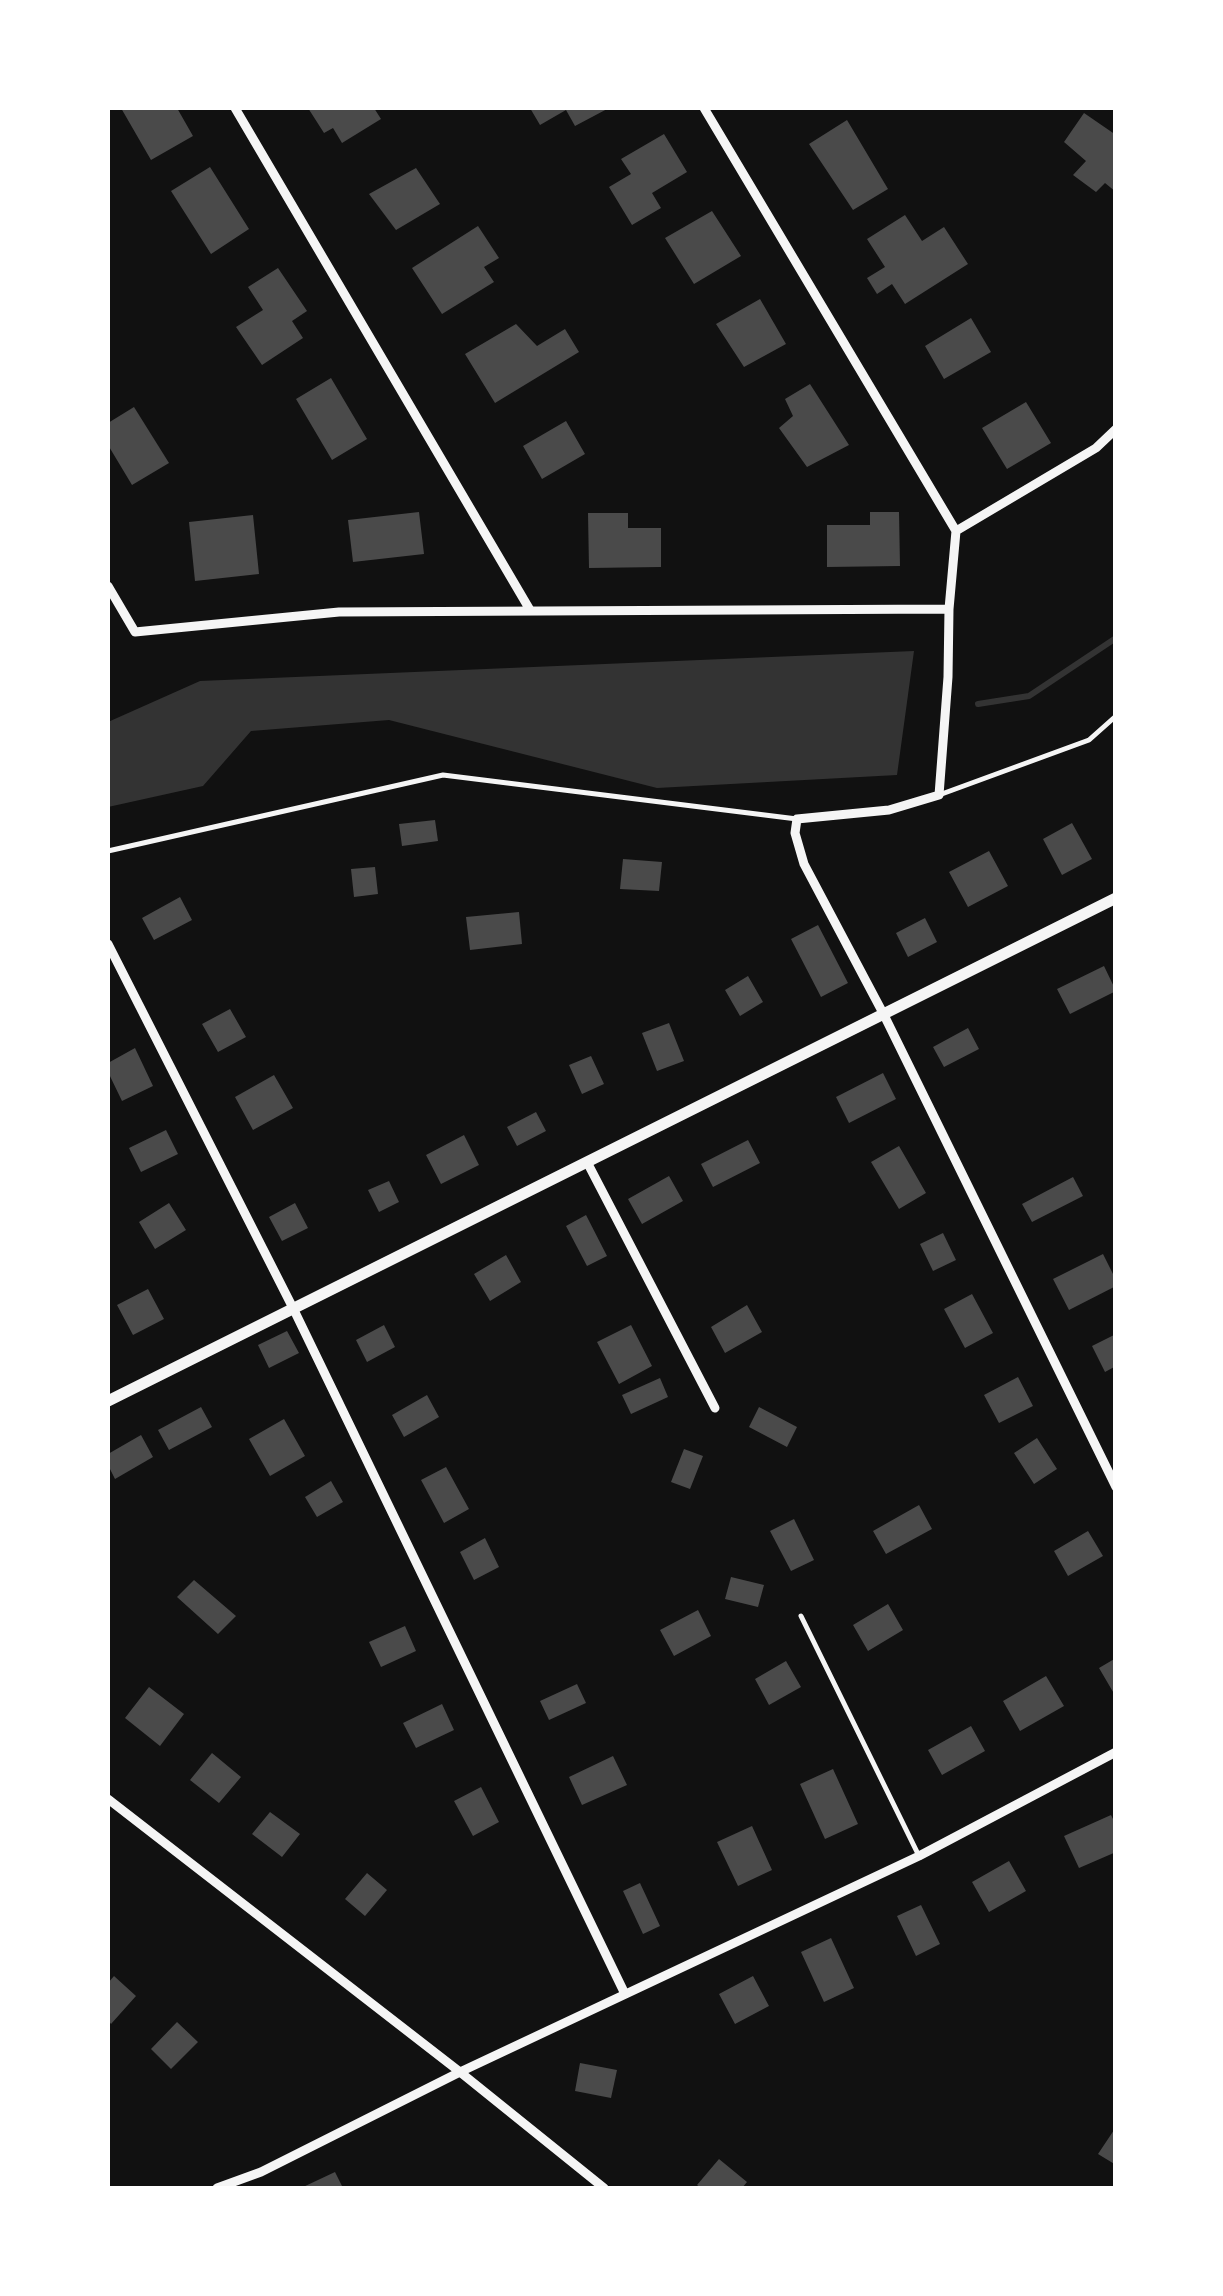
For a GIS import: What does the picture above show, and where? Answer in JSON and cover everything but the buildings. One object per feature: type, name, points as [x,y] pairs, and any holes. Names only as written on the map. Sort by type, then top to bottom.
[{"type":"street","points":[[235,108],[530,610]]},
{"type":"street","points":[[704,108],[956,531],[938,795],[889,810],[797,819],[795,833],[804,864],[884,1015],[1116,1487]]},
{"type":"street","points":[[956,531],[1096,448],[1116,429]]},
{"type":"street","points":[[108,586],[135,632],[339,612],[949,610]]},
{"type":"street","points":[[108,1401],[1116,898]]},
{"type":"street","points":[[108,944],[294,1310],[625,1994]]},
{"type":"street","points":[[587,1162],[716,1408]]},
{"type":"street","points":[[217,2188],[261,2172],[460,2072],[920,1856],[1116,1752]]},
{"type":"street","points":[[108,1799],[604,2188]]},
{"type":"lane","points":[[938,795],[1089,740],[1116,716]]},
{"type":"lane","points":[[108,851],[443,775],[797,819]]},
{"type":"lane","points":[[801,1616],[920,1856]]},
{"type":"shaded area","points":[[914,651],[897,775],[657,788],[389,720],[251,731],[203,786],[108,807],[108,722],[200,681]]},
{"type":"waterway","points":[[978,704],[1029,696],[1116,638]]}]
